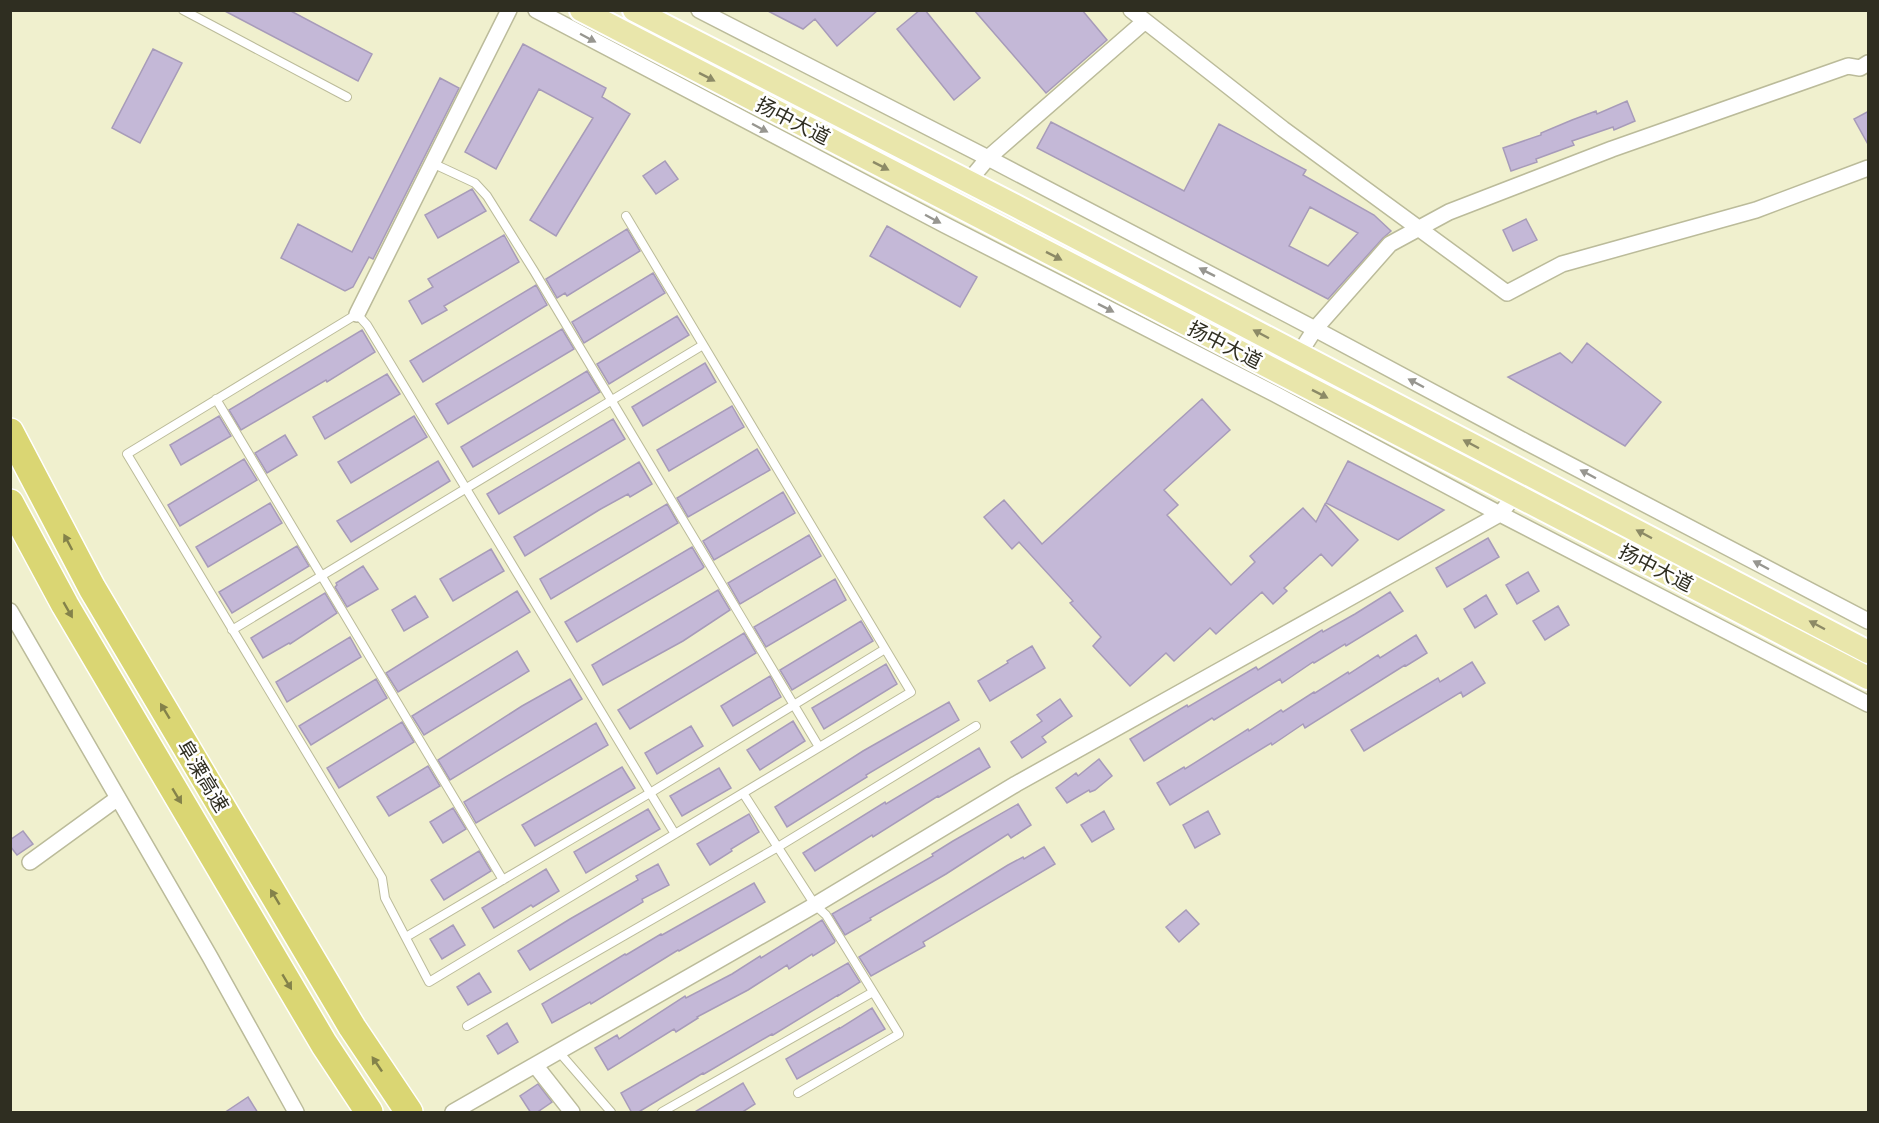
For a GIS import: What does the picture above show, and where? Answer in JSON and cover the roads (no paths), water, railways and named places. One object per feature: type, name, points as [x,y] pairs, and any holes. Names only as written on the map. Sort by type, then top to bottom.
[{"type":"highway","name":"阜溧高速","points":[[10,432],[92,588],[352,1027],[409,1113]]},
{"type":"highway","name":"阜溧高速","points":[[10,503],[70,616],[324,1044],[369,1113]]},
{"type":"main road","name":"扬中大道","points":[[581,10],[1869,678]]},
{"type":"main road","name":"扬中大道","points":[[634,10],[1869,652]]},
{"type":"main road","points":[[668,56],[679,34]]},
{"type":"main road","points":[[955,205],[968,182]]},
{"type":"main road","points":[[1285,376],[1299,354]]},
{"type":"main road","points":[[1515,495],[1528,473]]},
{"type":"street","points":[[357,314],[509,10]]},
{"type":"street","points":[[536,10],[1500,514],[1869,704]]},
{"type":"street","points":[[699,10],[1315,328],[1538,448],[1869,621]]},
{"type":"street","points":[[1131,10],[1283,129],[1507,294],[1562,264],[1756,210],[1869,168]]},
{"type":"street","points":[[968,182],[988,158],[1144,21]]},
{"type":"street","points":[[1299,354],[1315,328],[1390,244],[1449,212],[1612,149],[1848,66],[1860,68],[1869,63]]},
{"type":"street","points":[[453,1113],[815,905],[1016,784],[1500,514],[1515,495]]},
{"type":"street","points":[[10,611],[210,957],[296,1113]]},
{"type":"street","points":[[30,862],[118,798]]},
{"type":"street","points":[[535,1065],[572,1113]]},
{"type":"lane","points":[[183,10],[347,97]]},
{"type":"lane","points":[[432,163],[475,183],[487,196],[819,747]]},
{"type":"lane","points":[[626,216],[911,692],[819,747],[675,834],[429,982],[385,898],[382,878],[127,454],[357,314],[367,325],[675,834]]},
{"type":"lane","points":[[232,630],[703,345]]},
{"type":"lane","points":[[216,399],[503,880]]},
{"type":"lane","points":[[406,937],[650,793],[885,649]]},
{"type":"lane","points":[[467,1026],[778,847],[976,726]]},
{"type":"lane","points":[[743,793],[815,905],[826,915],[899,1034],[798,1093]]},
{"type":"lane","points":[[662,1113],[873,992]]},
{"type":"lane","points":[[559,1052],[611,1113]]}]
